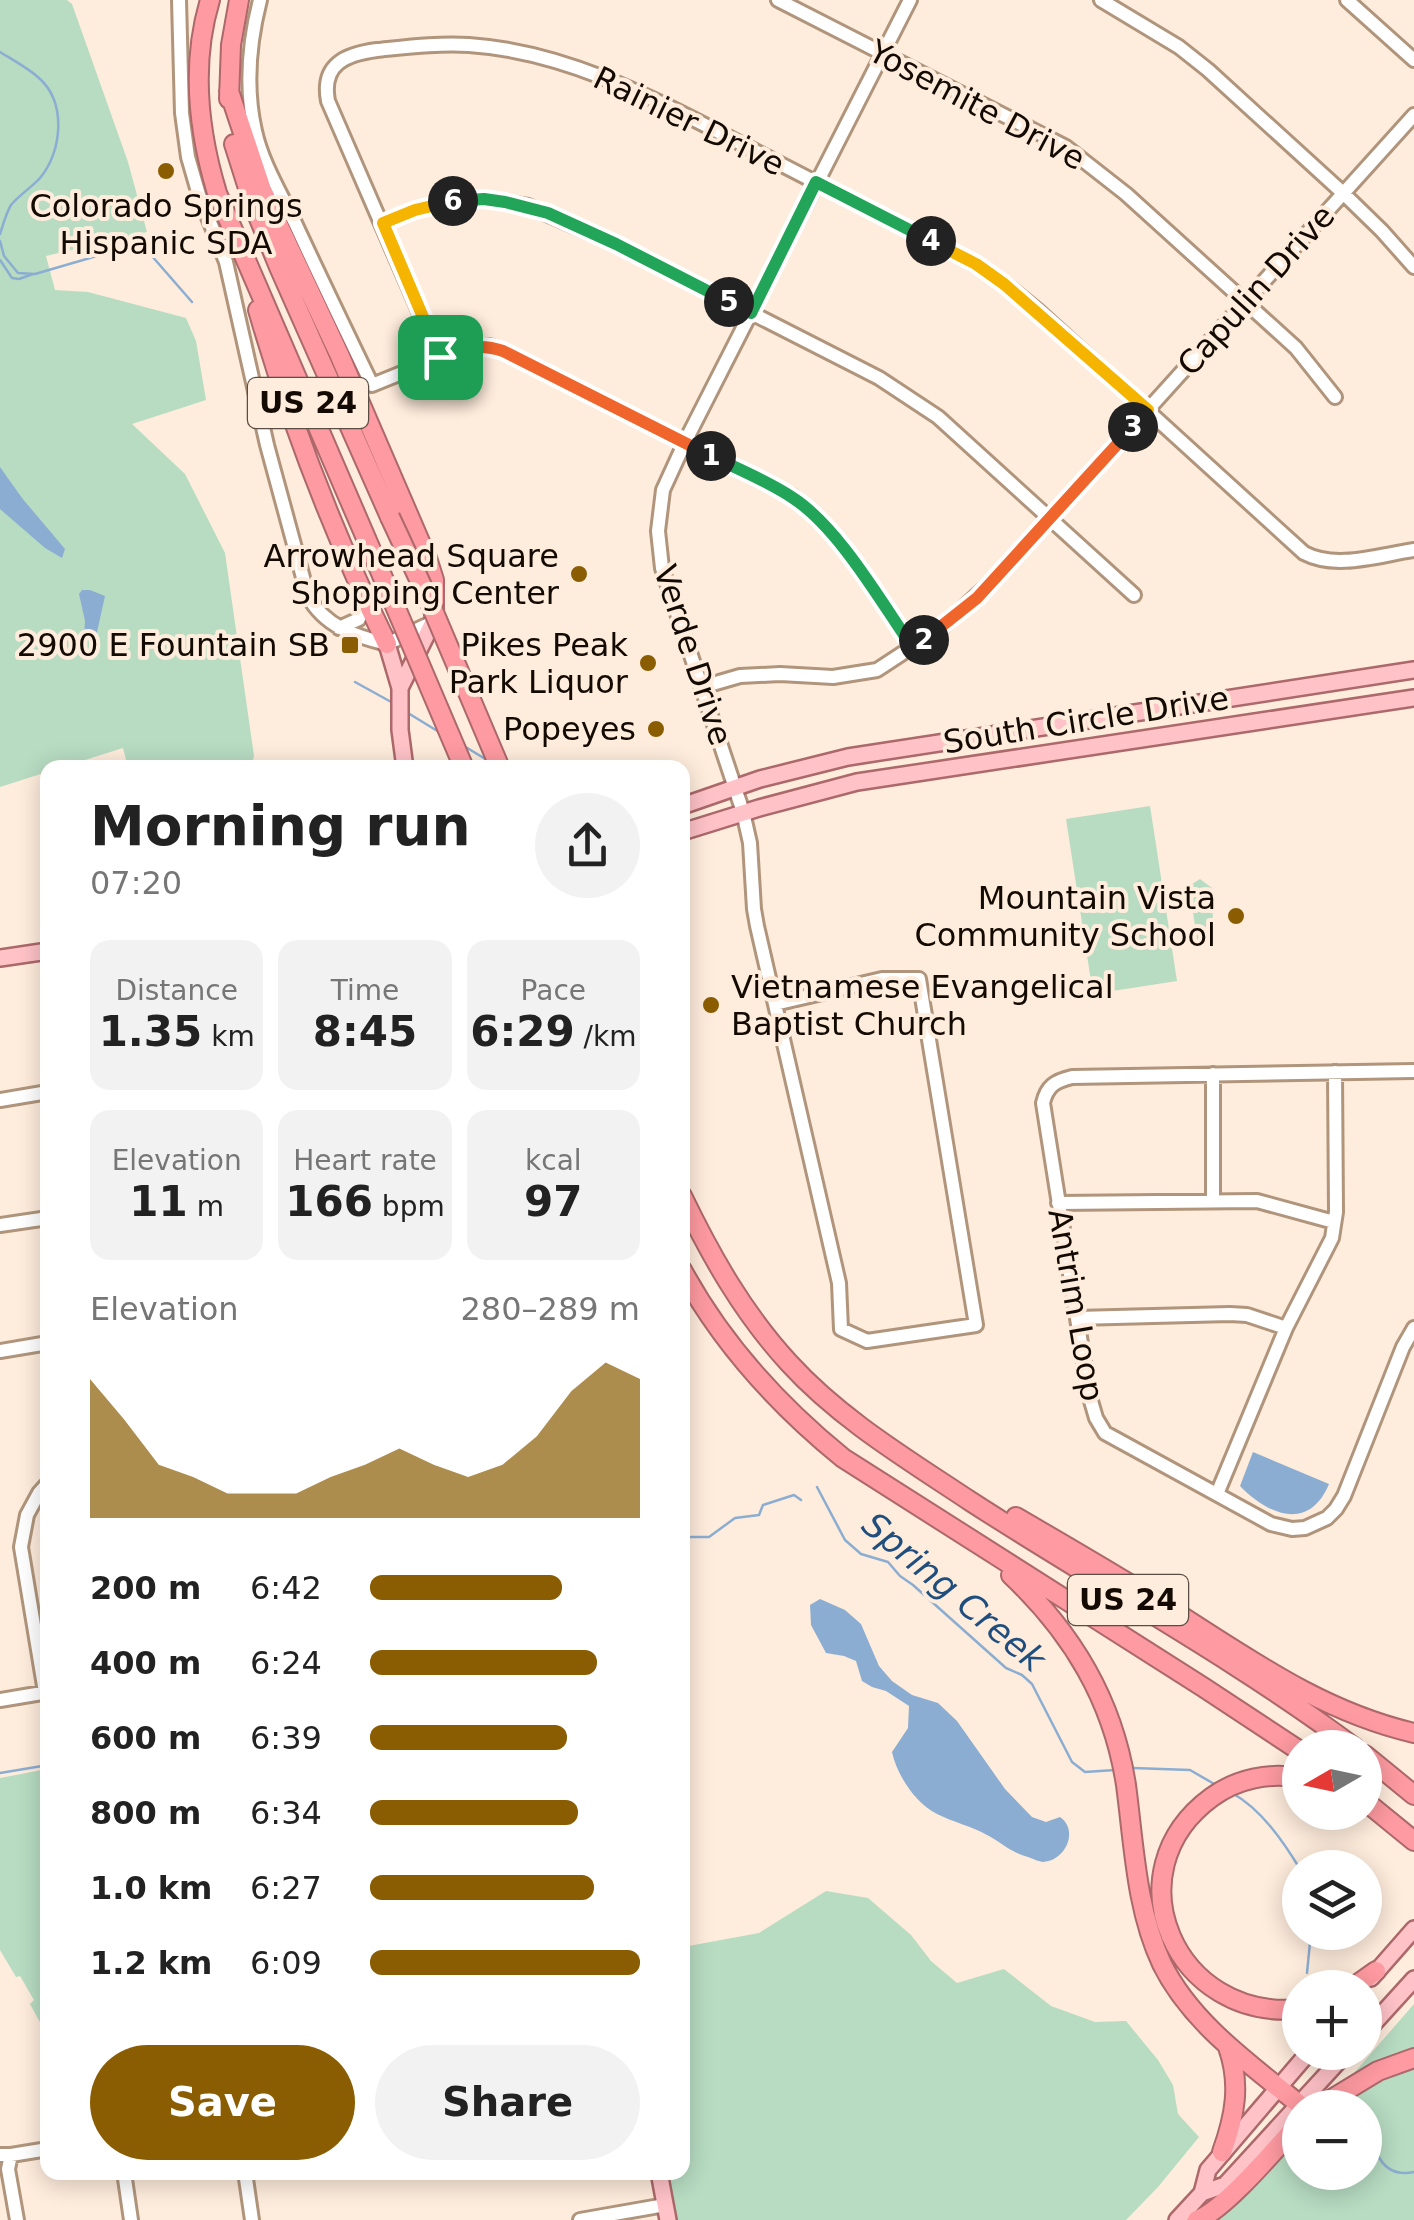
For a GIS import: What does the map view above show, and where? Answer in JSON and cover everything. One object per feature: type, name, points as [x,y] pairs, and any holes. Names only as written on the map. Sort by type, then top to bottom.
[{"type":"highway","name":"US 24","points":[[210,0],[198,75],[204,145],[217,193],[461,760]]},
{"type":"highway","name":"US 24","points":[[239,0],[231,45],[229,91],[234,146],[253,204],[497,760]]},
{"type":"highway","points":[[229,91],[262,190],[339,354],[427,558],[434,580],[433,622]]},
{"type":"highway","points":[[241,246],[299,437],[364,598],[395,641]]},
{"type":"highway","name":"US 24","points":[[690,1212],[718,1266],[770,1341],[817,1390],[853,1420],[1013,1529],[1274,1689],[1330,1730]]},
{"type":"highway","name":"US 24","points":[[690,1284],[736,1352],[794,1416],[843,1458],[1282,1739]]},
{"type":"highway","points":[[900,1455],[959,1483],[1314,1697],[1352,1715],[1414,1733]]},
{"type":"highway","points":[[985,1550],[1034,1597],[1069,1639],[1103,1702],[1122,1760],[1148,1932],[1164,1968],[1186,2002],[1228,2046],[1282,2091]]},
{"type":"highway","points":[[1382,1770],[1414,1795]]},
{"type":"highway","points":[[1282,1777],[1268,1776],[1230,1786],[1196,1808],[1171,1846],[1162,1880],[1163,1909],[1172,1940],[1190,1968],[1216,1992],[1244,2004],[1282,2010]]},
{"type":"highway","points":[[1382,1815],[1414,1841]]},
{"type":"highway","points":[[1222,2152],[1235,2110],[1237,2086],[1228,2046]]},
{"type":"highway","points":[[1343,2090],[1414,2058]]},
{"type":"highway","points":[[1197,2220],[1221,2204],[1282,2138]]},
{"type":"main road","points":[[402,682],[433,622]]},
{"type":"main road","points":[[395,641],[402,682],[400,730],[404,760]]},
{"type":"main road","name":"South Circle Drive","points":[[690,803],[760,779],[848,757],[1414,670]]},
{"type":"main road","name":"South Circle Drive","points":[[690,829],[857,782],[1414,698]]},
{"type":"main road","points":[[0,958],[40,952]]},
{"type":"main road","points":[[1377,1970],[1414,1929]]},
{"type":"main road","points":[[1382,2015],[1414,1980]]},
{"type":"main road","points":[[1202,2193],[1208,2170],[1293,2070]]},
{"type":"main road","points":[[1177,2220],[1202,2193],[1225,2185],[1282,2134]]},
{"type":"main road","points":[[661,2180],[667,2213]]},
{"type":"street","points":[[179,0],[182,113],[193,176],[226,262],[266,445],[304,584],[314,606],[339,628],[358,636],[395,641],[433,622]]},
{"type":"street","points":[[260,0],[250,60],[255,130],[372,385],[461,349],[489,346],[792,496],[841,545],[913,648]]},
{"type":"street","name":"Yosemite Drive","points":[[778,0],[1066,147],[1126,194],[1296,348],[1335,396]]},
{"type":"street","name":"Verde Drive","points":[[775,1004],[882,979],[918,979],[976,1325],[867,1341],[841,1329],[838,1283],[775,1004],[754,909],[750,842],[736,788],[662,568],[658,530],[663,490],[685,442],[910,0]]},
{"type":"street","points":[[1101,0],[1179,47],[1208,70],[1343,193],[1414,267]]},
{"type":"street","points":[[1347,0],[1414,60]]},
{"type":"street","name":"Rainier Drive","points":[[440,357],[328,100],[328,76],[334,66],[357,54],[406,47],[467,45],[514,51],[563,63],[662,104],[976,264],[1148,410],[1304,553],[1332,562],[1414,550]]},
{"type":"street","name":"Capulin Drive","points":[[702,687],[740,676],[833,677],[877,670],[941,628],[977,598],[1414,114]]},
{"type":"street","points":[[383,223],[455,200],[484,199],[528,206],[616,244],[880,378],[920,404],[1134,596]]},
{"type":"street","points":[[339,628],[359,620],[364,598]]},
{"type":"street","name":"Antrim Loop","points":[[1414,1071],[1072,1077],[1050,1086],[1044,1113],[1092,1406],[1105,1433],[1282,1528],[1305,1528],[1327,1518],[1344,1496],[1414,1328]]},
{"type":"street","points":[[1217,1494],[1286,1328],[1328,1248],[1334,1222],[1335,1072]]},
{"type":"street","points":[[1212,1074],[1213,1200]]},
{"type":"street","points":[[0,1100],[40,1093]]},
{"type":"street","points":[[1058,1203],[1257,1201],[1334,1222]]},
{"type":"street","points":[[0,1225],[40,1219]]},
{"type":"street","points":[[1077,1318],[1230,1314],[1247,1315],[1286,1328]]},
{"type":"street","points":[[0,1350],[40,1344]]},
{"type":"street","points":[[40,1488],[27,1515],[21,1547],[40,1657]]},
{"type":"street","points":[[0,1700],[40,1693]]},
{"type":"street","points":[[17,2220],[6,2155],[40,2150]]},
{"type":"street","points":[[125,2180],[131,2220]]},
{"type":"street","points":[[246,2180],[252,2220]]},
{"type":"street","points":[[580,2220],[667,2213]]},
{"type":"green space","points":[[0,0],[67,0],[72,4],[128,162],[147,232],[46,256],[55,290],[88,292],[186,318],[196,341],[206,400],[132,424],[185,474],[225,553],[254,756],[253,760],[126,760],[123,748],[85,760],[40,760],[40,774],[0,787]]},
{"type":"green space","points":[[1150,806],[1177,981],[1093,994],[1066,819]]},
{"type":"green space","points":[[1200,879],[1212,888],[1213,925],[1206,933],[1204,946],[1198,946],[1189,886]]},
{"type":"green space","points":[[40,1770],[40,2022],[30,2004],[34,2000],[0,1950],[0,1778]]},
{"type":"green space","points":[[826,1891],[868,1898],[957,1983],[1004,1969],[1051,2006],[1095,2022],[1126,2021],[1158,2060],[1173,2085],[1178,2114],[1199,2137],[1126,2220],[668,2220],[666,2180],[690,2180],[690,1946],[759,1933]]},
{"type":"green space","points":[[1414,2004],[1414,2053],[1382,2064],[1382,2041]]},
{"type":"green space","points":[[1414,2068],[1414,2220],[1216,2220],[1282,2154],[1282,2190],[1382,2190],[1382,2090],[1360,2090],[1383,2077]]},
{"type":"water","points":[[0,467],[65,549],[62,558],[0,509]]},
{"type":"water","points":[[82,590],[105,596],[95,641],[84,636],[79,594]]},
{"type":"water","points":[[1253,1452],[1329,1484],[1321,1499],[1311,1509],[1299,1513],[1288,1514],[1263,1505],[1240,1486]]},
{"type":"water","points":[[820,1599],[845,1610],[861,1624],[879,1666],[892,1681],[912,1695],[938,1703],[957,1721],[1005,1789],[1032,1817],[1046,1822],[1060,1817],[1066,1823],[1069,1837],[1058,1856],[1043,1862],[1017,1853],[981,1832],[937,1814],[914,1796],[892,1752],[908,1728],[909,1706],[862,1681],[856,1661],[826,1653],[811,1625],[810,1605]]},
{"type":"waterway","name":"Spring Creek","points":[[0,52],[48,88],[58,128],[47,167],[11,205],[0,234]]},
{"type":"waterway","name":"Spring Creek","points":[[0,241],[4,256],[18,273],[35,274],[114,251],[134,250],[151,255],[192,302]]},
{"type":"waterway","points":[[0,260],[12,278],[33,274]]},
{"type":"waterway","name":"Spring Creek","points":[[355,682],[393,703]]},
{"type":"waterway","name":"Spring Creek","points":[[408,713],[439,732]]},
{"type":"waterway","name":"Spring Creek","points":[[464,746],[487,760]]},
{"type":"waterway","name":"Spring Creek","points":[[817,1487],[845,1540],[861,1554],[888,1562],[1006,1668],[1032,1684],[1072,1762],[1085,1772],[1115,1770]]},
{"type":"waterway","points":[[690,1537],[709,1537],[735,1518],[759,1515],[763,1505],[794,1495],[801,1500]]},
{"type":"waterway","points":[[0,1773],[40,1766]]},
{"type":"waterway","name":"Spring Creek","points":[[1133,1768],[1190,1770],[1216,1785]]},
{"type":"waterway","name":"Spring Creek","points":[[1232,1793],[1262,1817],[1288,1850]]},
{"type":"waterway","name":"Spring Creek","points":[[1307,1970],[1309,1950]]},
{"type":"waterway","name":"Spring Creek","points":[[1382,2162],[1391,2170],[1414,2172]]},
{"type":"place","name":"Colorado Springs Hispanic SDA","points":[[166,171]]},
{"type":"place","name":"Arrowhead Square Shopping Center","points":[[579,574]]},
{"type":"place","name":"2900 E Fountain SB","points":[[350,645]]},
{"type":"place","name":"Pikes Peak Park Liquor","points":[[648,663]]},
{"type":"place","name":"Popeyes","points":[[656,729]]},
{"type":"place","name":"Mountain Vista Community School","points":[[1236,916]]},
{"type":"place","name":"Vietnamese Evangelical Baptist Church","points":[[711,1005]]},
{"type":"route","points":[[816,182],[976,264],[1036,310],[1148,410],[977,598],[913,648],[841,545],[792,496],[503,351],[474,346],[440,357],[383,223],[455,200],[484,199],[528,206],[616,244],[751,313],[816,182]]}]
